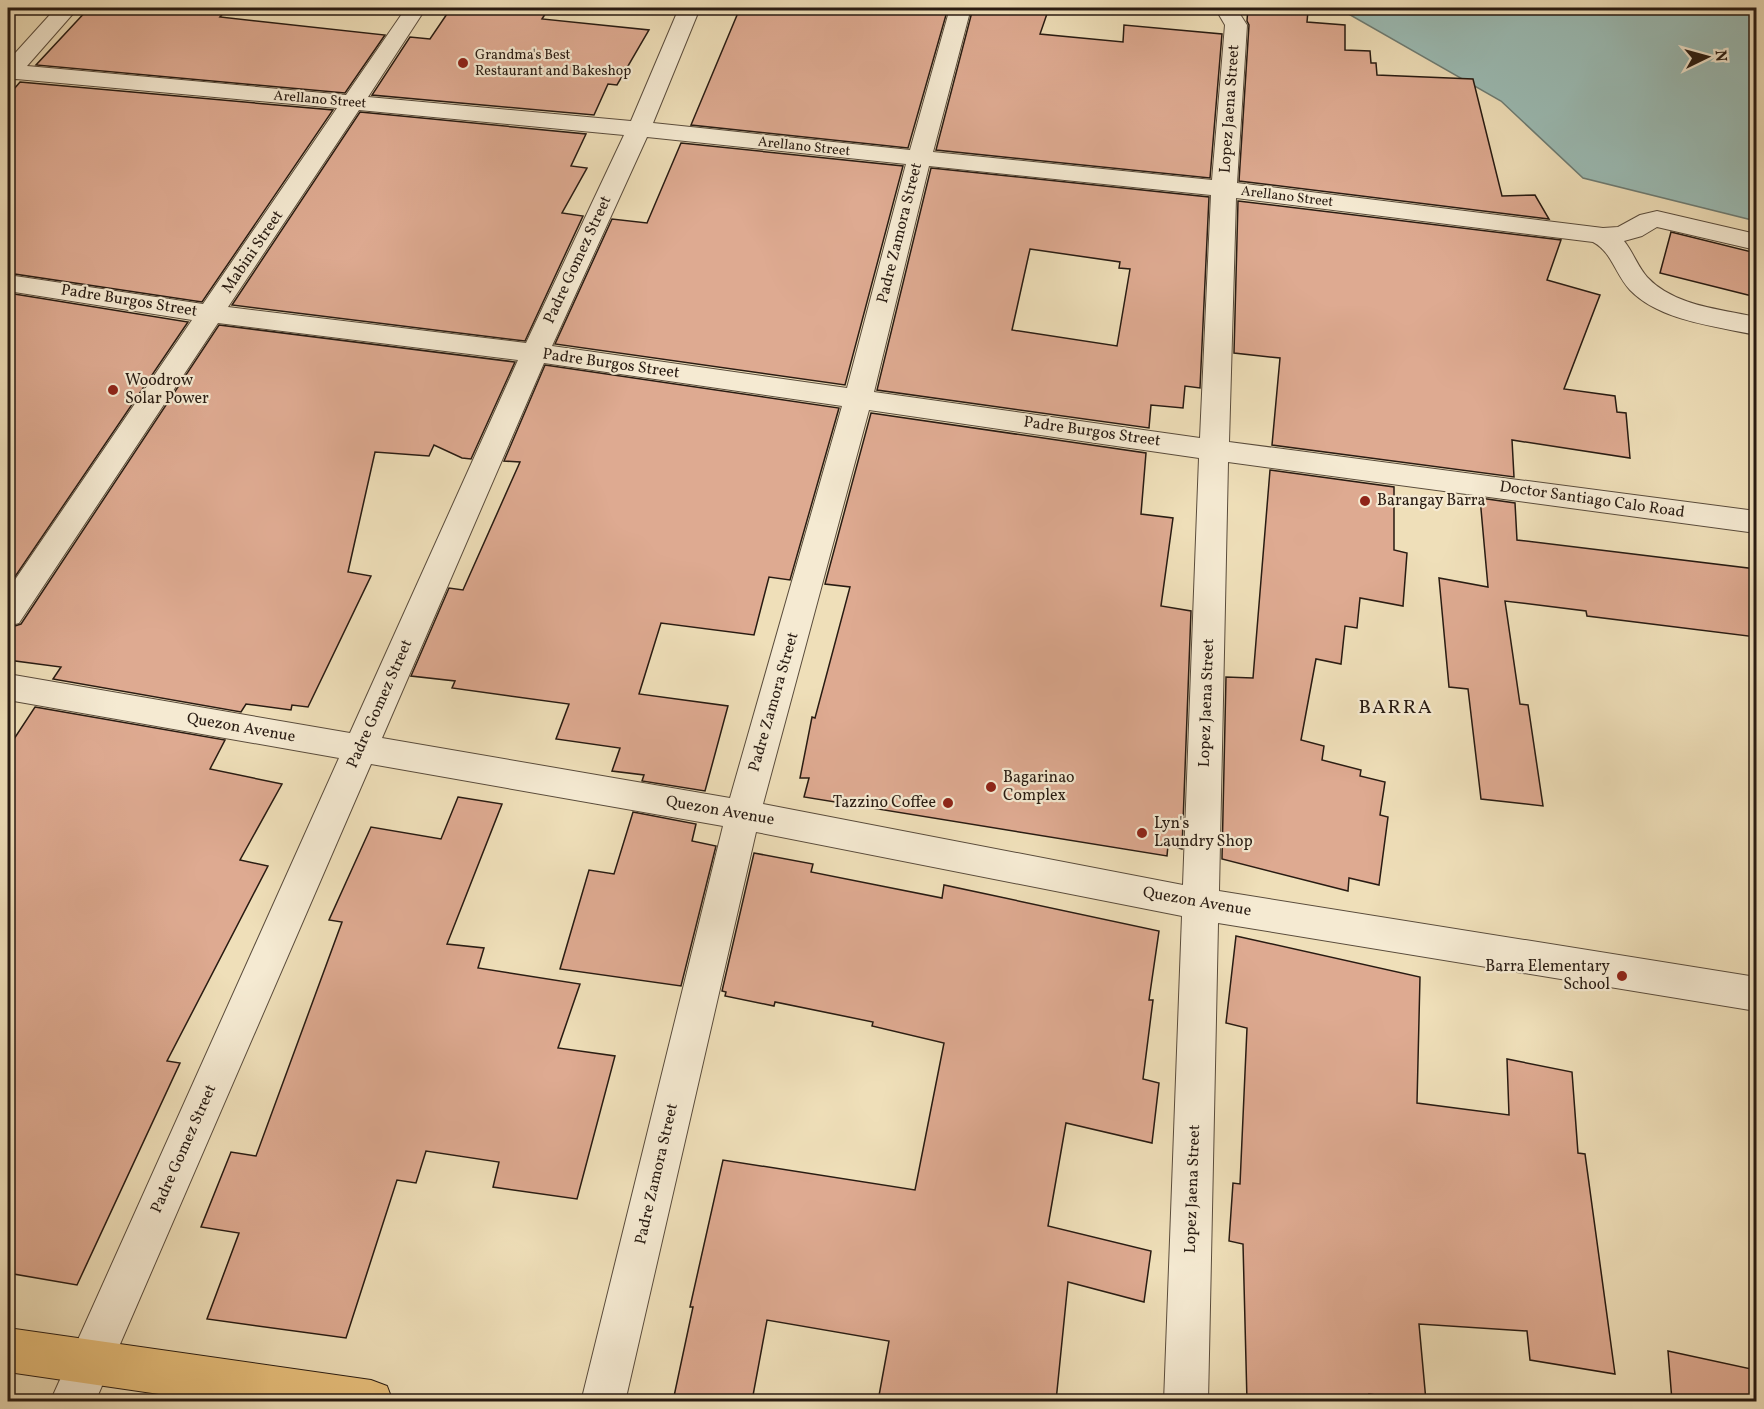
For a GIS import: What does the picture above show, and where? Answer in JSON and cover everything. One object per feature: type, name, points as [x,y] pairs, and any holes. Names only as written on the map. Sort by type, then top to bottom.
[{"type":"main road","points":[[8,1350],[371,1401]]},
{"type":"street","points":[[8,72],[67,8]]},
{"type":"street","name":"Mabini Street","points":[[8,614],[416,8]]},
{"type":"street","name":"Padre Gomez Street","points":[[72,1401],[535,353],[639,129],[690,8]]},
{"type":"street","name":"Padre Zamora Street","points":[[603,1401],[742,815],[858,399],[919,159],[961,8]]},
{"type":"street","name":"Lopez Jaena Street","points":[[1186,1401],[1214,450],[1224,189],[1236,25],[1226,8]]},
{"type":"street","name":"Arellano Street","points":[[8,72],[639,129],[1224,189],[1614,237],[1632,231],[1647,220],[1657,219],[1756,242]]},
{"type":"street","points":[[1599,235],[1617,246],[1638,284],[1664,301],[1704,314],[1756,326]]},
{"type":"street","name":"Padre Burgos Street","points":[[8,283],[212,314],[535,353],[1214,450]]},
{"type":"street","name":"Doctor Santiago Calo Road","points":[[1214,450],[1756,522]]},
{"type":"street","name":"Quezon Avenue","points":[[8,687],[742,815],[1202,904],[1756,994]]},
{"type":"water","points":[[1338,8],[1756,8],[1756,221],[1583,178],[1501,101]]},
{"type":"building","points":[[89,8],[228,8],[220,17],[385,35],[345,93],[36,65]]},
{"type":"building","points":[[451,8],[549,8],[542,19],[649,30],[617,85],[608,84],[594,115],[372,95],[410,37],[430,39]]},
{"type":"building","points":[[740,8],[948,8],[908,148],[691,125]]},
{"type":"building","points":[[973,8],[1049,8],[1040,34],[1123,42],[1124,25],[1222,34],[1210,178],[936,150]]},
{"type":"building","points":[[1248,8],[1308,11],[1307,22],[1345,25],[1345,50],[1370,51],[1371,63],[1376,63],[1377,75],[1473,79],[1502,196],[1535,195],[1549,219],[1239,181],[1249,25]]},
{"type":"building","points":[[20,82],[333,110],[202,302],[8,273],[8,96]]},
{"type":"building","points":[[360,112],[586,134],[571,166],[587,168],[562,213],[583,216],[525,341],[232,305]]},
{"type":"building","points":[[681,143],[903,166],[845,385],[555,344],[612,219],[647,223]]},
{"type":"building","points":[[931,168],[1209,197],[1200,388],[1185,386],[1183,408],[1151,405],[1149,428],[877,390]],"holes":[[[1030,249],[1120,262],[1119,268],[1130,269],[1117,346],[1012,330]]]},
{"type":"building","points":[[1238,201],[1561,240],[1547,280],[1600,295],[1564,389],[1615,396],[1617,412],[1626,413],[1630,458],[1512,440],[1514,477],[1272,445],[1280,358],[1234,353]]},
{"type":"building","points":[[1671,232],[1756,253],[1756,297],[1660,273]]},
{"type":"building","points":[[8,293],[188,322],[8,587]]},
{"type":"building","points":[[219,325],[515,362],[471,459],[462,458],[434,445],[429,456],[375,452],[348,572],[371,576],[308,707],[292,705],[291,710],[246,704],[241,712],[53,679],[61,667],[8,660],[8,628],[21,624]]},
{"type":"building","points":[[545,365],[839,408],[790,580],[769,577],[754,635],[661,623],[639,694],[728,706],[705,791],[642,781],[644,775],[612,771],[620,748],[556,739],[569,704],[452,688],[455,681],[411,676],[449,588],[463,590],[520,462],[504,461]]},
{"type":"building","points":[[871,413],[1146,453],[1141,514],[1173,518],[1161,606],[1191,611],[1182,849],[1168,845],[1167,856],[804,797],[809,778],[800,778],[812,717],[815,718],[850,587],[825,584]]},
{"type":"building","points":[[1270,470],[1394,487],[1394,550],[1407,553],[1403,606],[1360,598],[1357,628],[1345,626],[1341,664],[1316,659],[1301,740],[1324,746],[1322,760],[1361,770],[1360,776],[1385,782],[1380,815],[1388,817],[1379,885],[1349,878],[1348,891],[1222,859],[1226,677],[1253,678]]},
{"type":"building","points":[[1480,498],[1515,503],[1517,540],[1756,569],[1756,637],[1587,616],[1586,611],[1505,601],[1520,704],[1528,705],[1543,806],[1481,799],[1468,689],[1449,687],[1439,578],[1488,587]]},
{"type":"building","points":[[35,707],[225,740],[210,769],[282,784],[240,860],[268,866],[167,1061],[180,1063],[77,1285],[8,1273],[8,748]]},
{"type":"building","points":[[458,797],[502,804],[447,944],[484,948],[478,968],[580,984],[558,1048],[615,1056],[577,1199],[493,1187],[499,1162],[426,1151],[416,1183],[397,1180],[346,1338],[207,1319],[239,1233],[201,1227],[231,1152],[256,1156],[342,922],[329,920],[371,827],[441,839]]},
{"type":"building","points":[[633,812],[696,824],[692,841],[716,846],[681,986],[560,969],[589,870],[614,874]]},
{"type":"building","points":[[754,853],[813,864],[811,872],[942,898],[944,885],[1159,931],[1149,1000],[1153,1000],[1143,1079],[1159,1083],[1152,1143],[1066,1123],[1048,1226],[1151,1251],[1144,1302],[1068,1282],[1056,1401],[878,1401],[889,1341],[767,1320],[752,1401],[673,1401],[693,1307],[690,1307],[723,1160],[915,1190],[944,1043],[872,1026],[873,1022],[775,1002],[774,1006],[725,996],[726,992],[722,991]]},
{"type":"building","points":[[1236,936],[1420,977],[1417,1103],[1509,1115],[1507,1059],[1572,1072],[1578,1153],[1585,1154],[1615,1374],[1530,1360],[1527,1331],[1419,1324],[1426,1401],[1369,1394],[1369,1401],[1247,1401],[1243,1244],[1229,1241],[1233,1183],[1240,1184],[1247,1028],[1226,1023]]},
{"type":"building","points":[[1668,1351],[1756,1370],[1756,1401],[1672,1401]]},
{"type":"place","name":"Grandma's Best Restaurant and Bakeshop","points":[[463,63]]},
{"type":"place","name":"Woodrow Solar Power","points":[[113,390]]},
{"type":"place","name":"Barangay Barra","points":[[1365,501]]},
{"type":"place","name":"Bagarinao Complex","points":[[991,787]]},
{"type":"place","name":"Tazzino Coffee","points":[[948,803]]},
{"type":"place","name":"Lyn's Laundry Shop","points":[[1142,833]]},
{"type":"place","name":"Barra Elementary School","points":[[1622,976]]},
{"type":"district","name":"BARRA","points":[[1396,708]]}]
